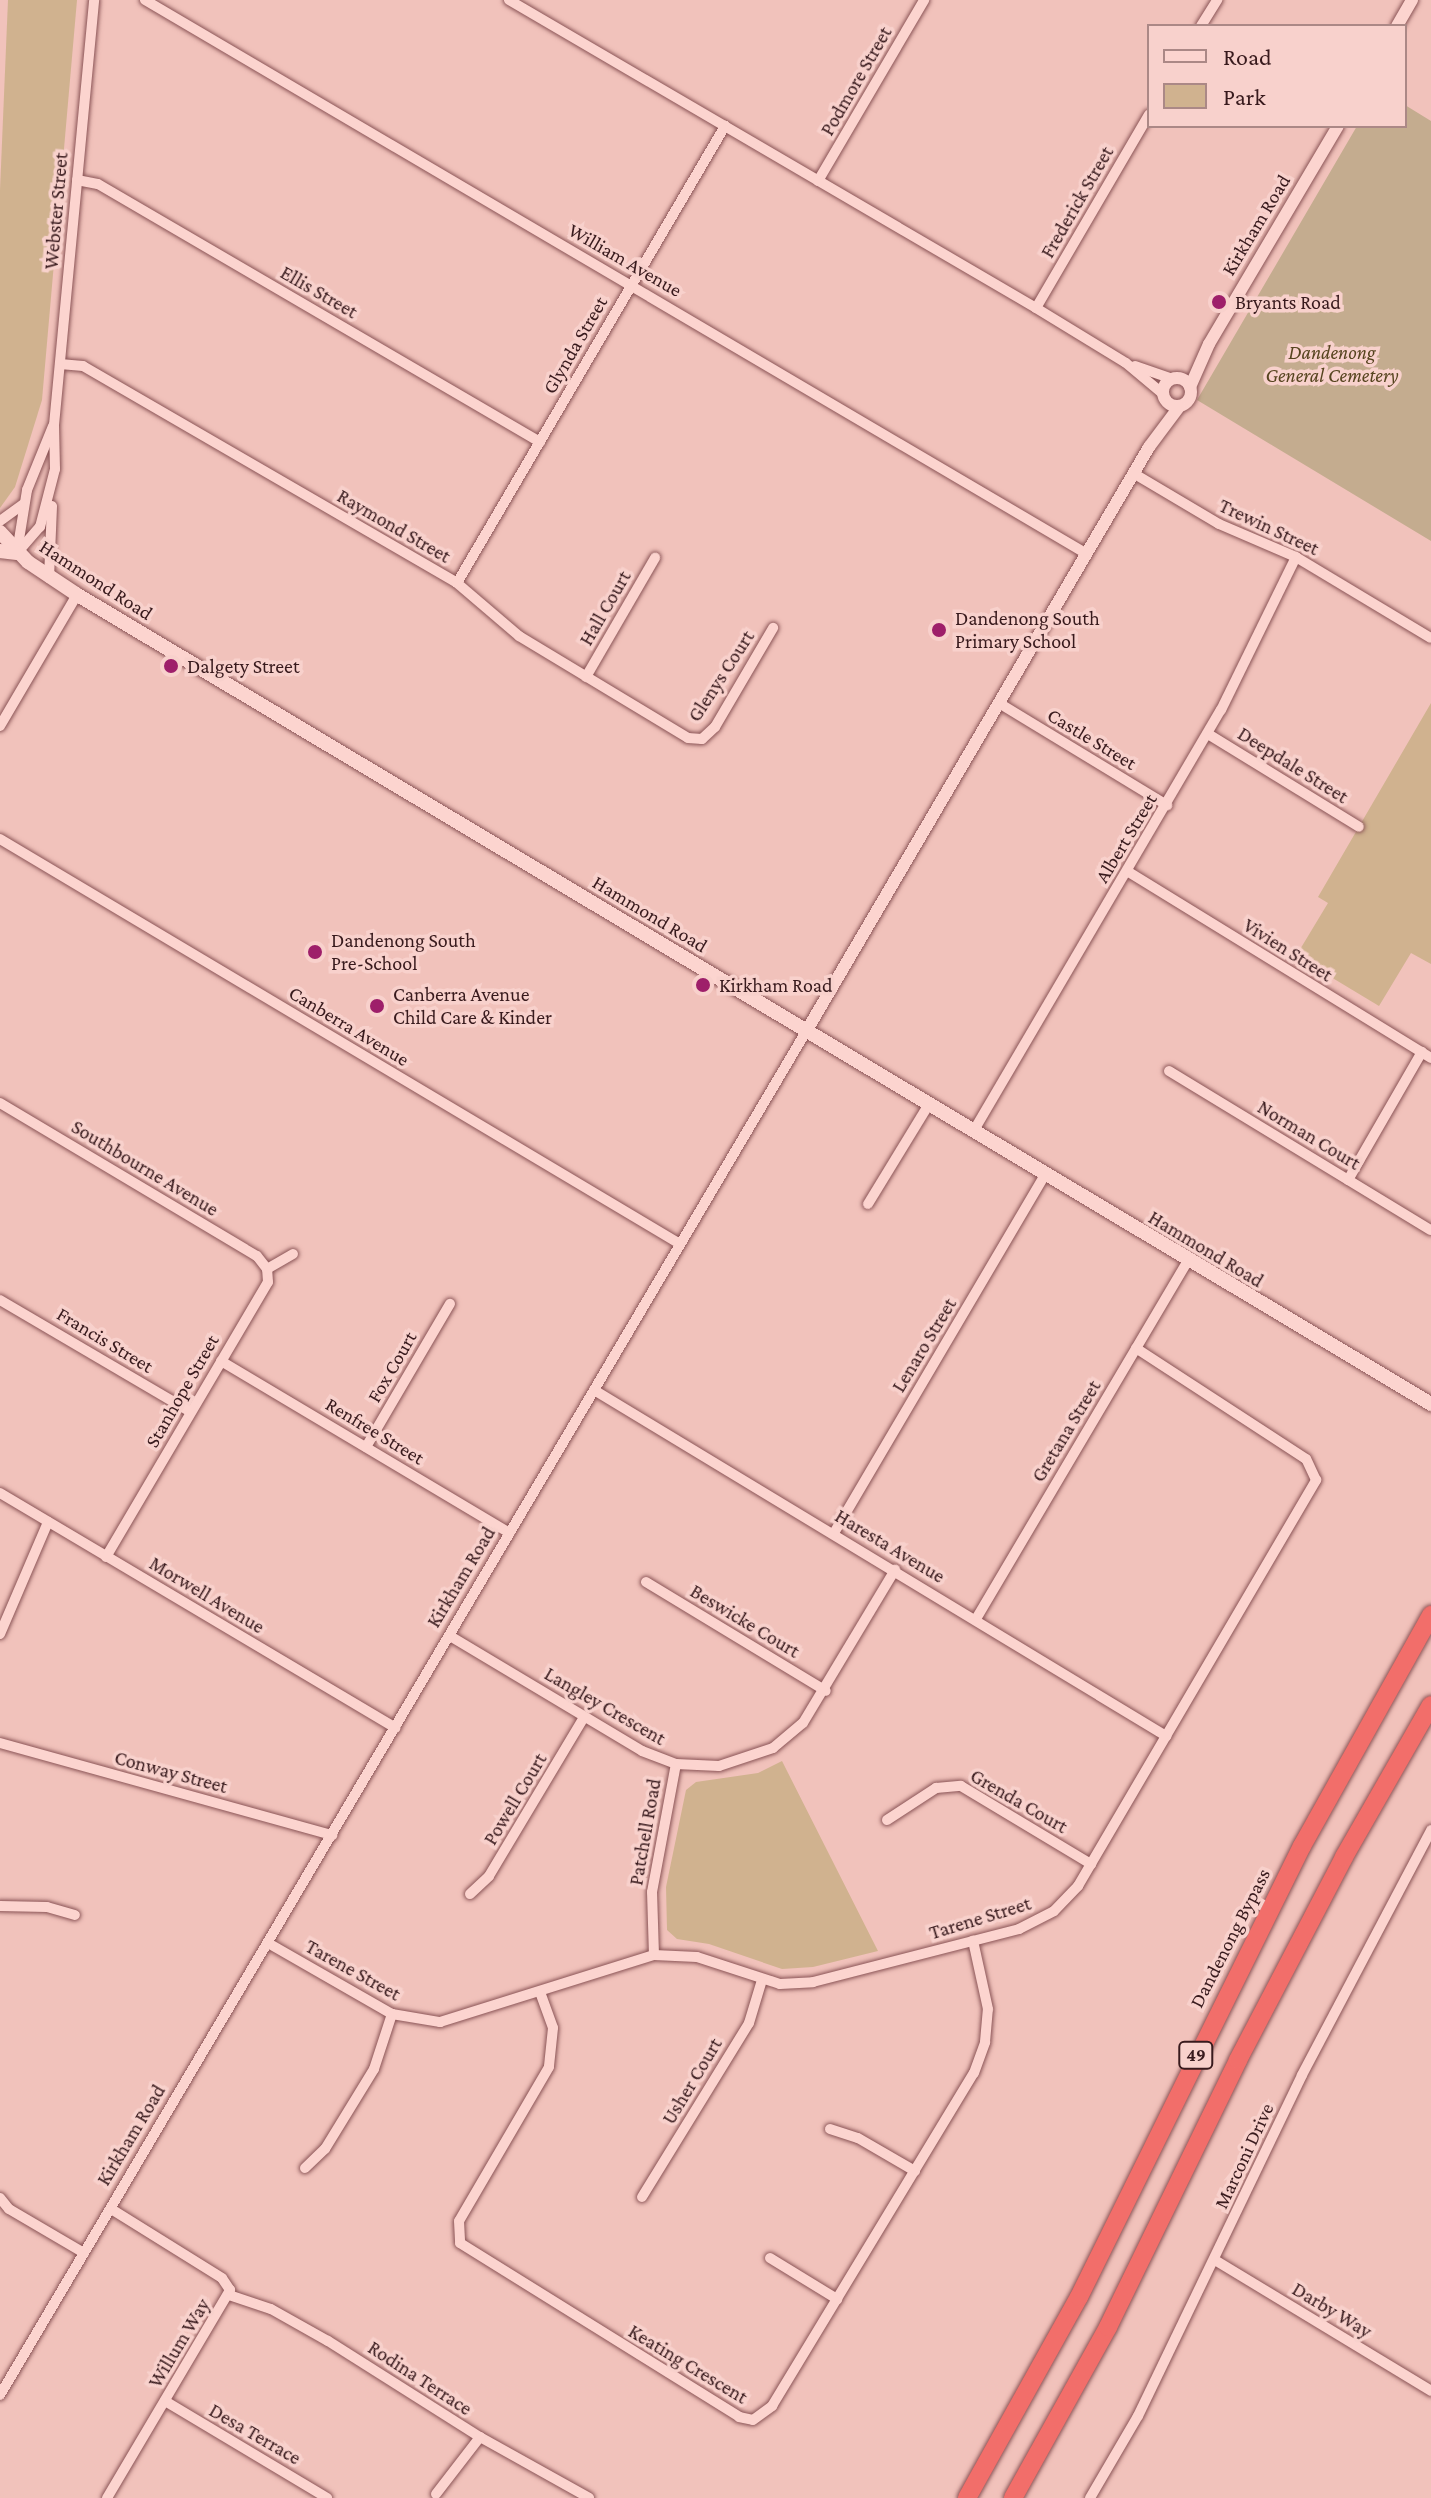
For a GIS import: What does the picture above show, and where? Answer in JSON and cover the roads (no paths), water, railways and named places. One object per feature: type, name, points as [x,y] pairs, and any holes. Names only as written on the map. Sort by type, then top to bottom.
[{"type":"highway","name":"Dandenong Bypass","points":[[967,2498],[1079,2297],[1302,1846],[1431,1615]]},
{"type":"highway","name":"49","points":[[1013,2498],[1115,2314],[1337,1871],[1431,1705]]},
{"type":"main road","name":"Hammond Road","points":[[0,532],[17,553],[49,578],[807,1030],[1187,1262],[1431,1404]]},
{"type":"main road","name":"Hammond Road","points":[[0,551],[17,553]]},
{"type":"street","name":"Webster Street","points":[[49,578],[54,425],[94,0]]},
{"type":"street","name":"William Avenue","points":[[145,0],[1087,554]]},
{"type":"street","points":[[509,0],[1036,308],[1126,363],[1179,407]]},
{"type":"street","name":"Podmore Street","points":[[818,181],[924,0]]},
{"type":"street","points":[[1202,24],[1217,0]]},
{"type":"street","points":[[1398,24],[1412,0]]},
{"type":"street","name":"Frederick Street","points":[[1036,308],[1147,118]]},
{"type":"street","name":"Glynda Street","points":[[457,583],[725,126]]},
{"type":"street","name":"Kirkham Road","points":[[0,2395],[1133,473],[1179,407],[1189,400],[1190,387],[1209,344],[1337,128]]},
{"type":"street","name":"Ellis Street","points":[[77,180],[98,184],[540,442]]},
{"type":"street","name":"Kirkham Road","points":[[1149,447],[1164,397],[1175,378],[1209,344]]},
{"type":"street","points":[[1126,363],[1175,378],[1190,387]]},
{"type":"street","name":"Raymond Street","points":[[60,364],[83,366],[457,583],[519,636],[697,739]]},
{"type":"street","name":"Webster Street","points":[[17,553],[24,502],[54,425]]},
{"type":"street","name":"Trewin Street","points":[[1133,473],[1219,524],[1296,557],[1431,638]]},
{"type":"street","name":"Webster Street","points":[[17,553],[40,527],[52,488]]},
{"type":"street","points":[[0,521],[24,502]]},
{"type":"street","name":"Albert Street","points":[[973,1132],[1208,734],[1296,557]]},
{"type":"street","name":"Hall Court","points":[[586,677],[655,558]]},
{"type":"street","points":[[0,726],[77,595]]},
{"type":"street","name":"Glenys Court","points":[[697,739],[715,727],[773,628]]},
{"type":"street","name":"Castle Street","points":[[999,703],[1167,805]]},
{"type":"street","name":"Deepdale Street","points":[[1208,734],[1359,827]]},
{"type":"street","name":"Canberra Avenue","points":[[0,839],[680,1244]]},
{"type":"street","name":"Vivien Street","points":[[1127,871],[1426,1055]]},
{"type":"street","points":[[1348,1180],[1426,1055]]},
{"type":"street","name":"Norman Court","points":[[1169,1071],[1431,1230]]},
{"type":"street","name":"Southbourne Avenue","points":[[0,1103],[257,1256],[267,1269]]},
{"type":"street","points":[[868,1204],[929,1104]]},
{"type":"street","name":"Lenaro Street","points":[[834,1533],[1045,1175]]},
{"type":"street","points":[[267,1269],[293,1254]]},
{"type":"street","name":"Gretana Street","points":[[976,1619],[1187,1262]]},
{"type":"street","name":"Stanhope Street","points":[[106,1557],[268,1282],[267,1269]]},
{"type":"street","name":"Francis Street","points":[[0,1300],[191,1412]]},
{"type":"street","name":"Fox Court","points":[[366,1447],[450,1304]]},
{"type":"street","name":"Tarene Street","points":[[268,1943],[392,2014],[422,2022],[456,2020],[654,1955],[697,1957],[762,1980],[813,1982],[1019,1929],[1054,1911],[1091,1864],[1314,1486],[1316,1473],[1300,1454],[1136,1348]]},
{"type":"street","name":"Renfree Street","points":[[221,1361],[510,1533]]},
{"type":"street","name":"Haresta Avenue","points":[[594,1390],[1166,1736]]},
{"type":"street","name":"Morwell Avenue","points":[[0,1493],[395,1728]]},
{"type":"street","points":[[0,1634],[48,1522]]},
{"type":"street","name":"Langley Crescent","points":[[450,1636],[642,1751],[676,1764],[719,1766],[753,1758],[796,1730],[826,1691],[895,1570]]},
{"type":"street","name":"Beswicke Court","points":[[646,1582],[826,1691]]},
{"type":"street","name":"Powell Court","points":[[470,1894],[489,1876],[584,1717]]},
{"type":"street","name":"Conway Street","points":[[0,1743],[332,1835]]},
{"type":"street","name":"Patchell Road","points":[[654,1955],[652,1892],[676,1764]]},
{"type":"street","name":"Grenda Court","points":[[887,1820],[936,1788],[961,1786],[1091,1864]]},
{"type":"street","name":"Marconi Drive","points":[[1090,2498],[1138,2416],[1302,2075],[1431,1830]]},
{"type":"street","points":[[0,1906],[47,1907],[75,1915]]},
{"type":"street","name":"Keating Crescent","points":[[540,1992],[553,2028],[549,2067],[459,2221],[456,2233],[463,2247],[746,2420],[768,2411],[974,2073],[985,2042],[986,1993],[973,1941]]},
{"type":"street","name":"Usher Court","points":[[642,2197],[749,2023],[762,1980]]},
{"type":"street","points":[[305,2168],[325,2149],[374,2069],[392,2014]]},
{"type":"street","points":[[830,2129],[858,2138],[915,2171]]},
{"type":"street","points":[[0,2198],[9,2209],[84,2253]]},
{"type":"street","name":"Willum Way","points":[[107,2498],[229,2295],[222,2278],[111,2209]]},
{"type":"street","points":[[770,2258],[837,2299]]},
{"type":"street","name":"Darby Way","points":[[1215,2260],[1431,2391]]},
{"type":"street","name":"Rodina Terrace","points":[[229,2295],[271,2309],[316,2334],[480,2437],[589,2498]]},
{"type":"street","name":"Desa Terrace","points":[[165,2401],[327,2498]]},
{"type":"street","points":[[436,2494],[480,2437]]},
{"type":"place","name":"Bryants Road","points":[[1219,302]]},
{"type":"place","name":"Dandenong South Primary School","points":[[939,630]]},
{"type":"place","name":"Dalgety Street","points":[[171,666]]},
{"type":"place","name":"Dandenong South Pre-School","points":[[315,952]]},
{"type":"place","name":"Kirkham Road","points":[[703,985]]},
{"type":"place","name":"Canberra Avenue Child Care & Kinder","points":[[377,1006]]},
{"type":"park label","name":"Dandenong General Cemetery","points":[[1332,364]]}]
